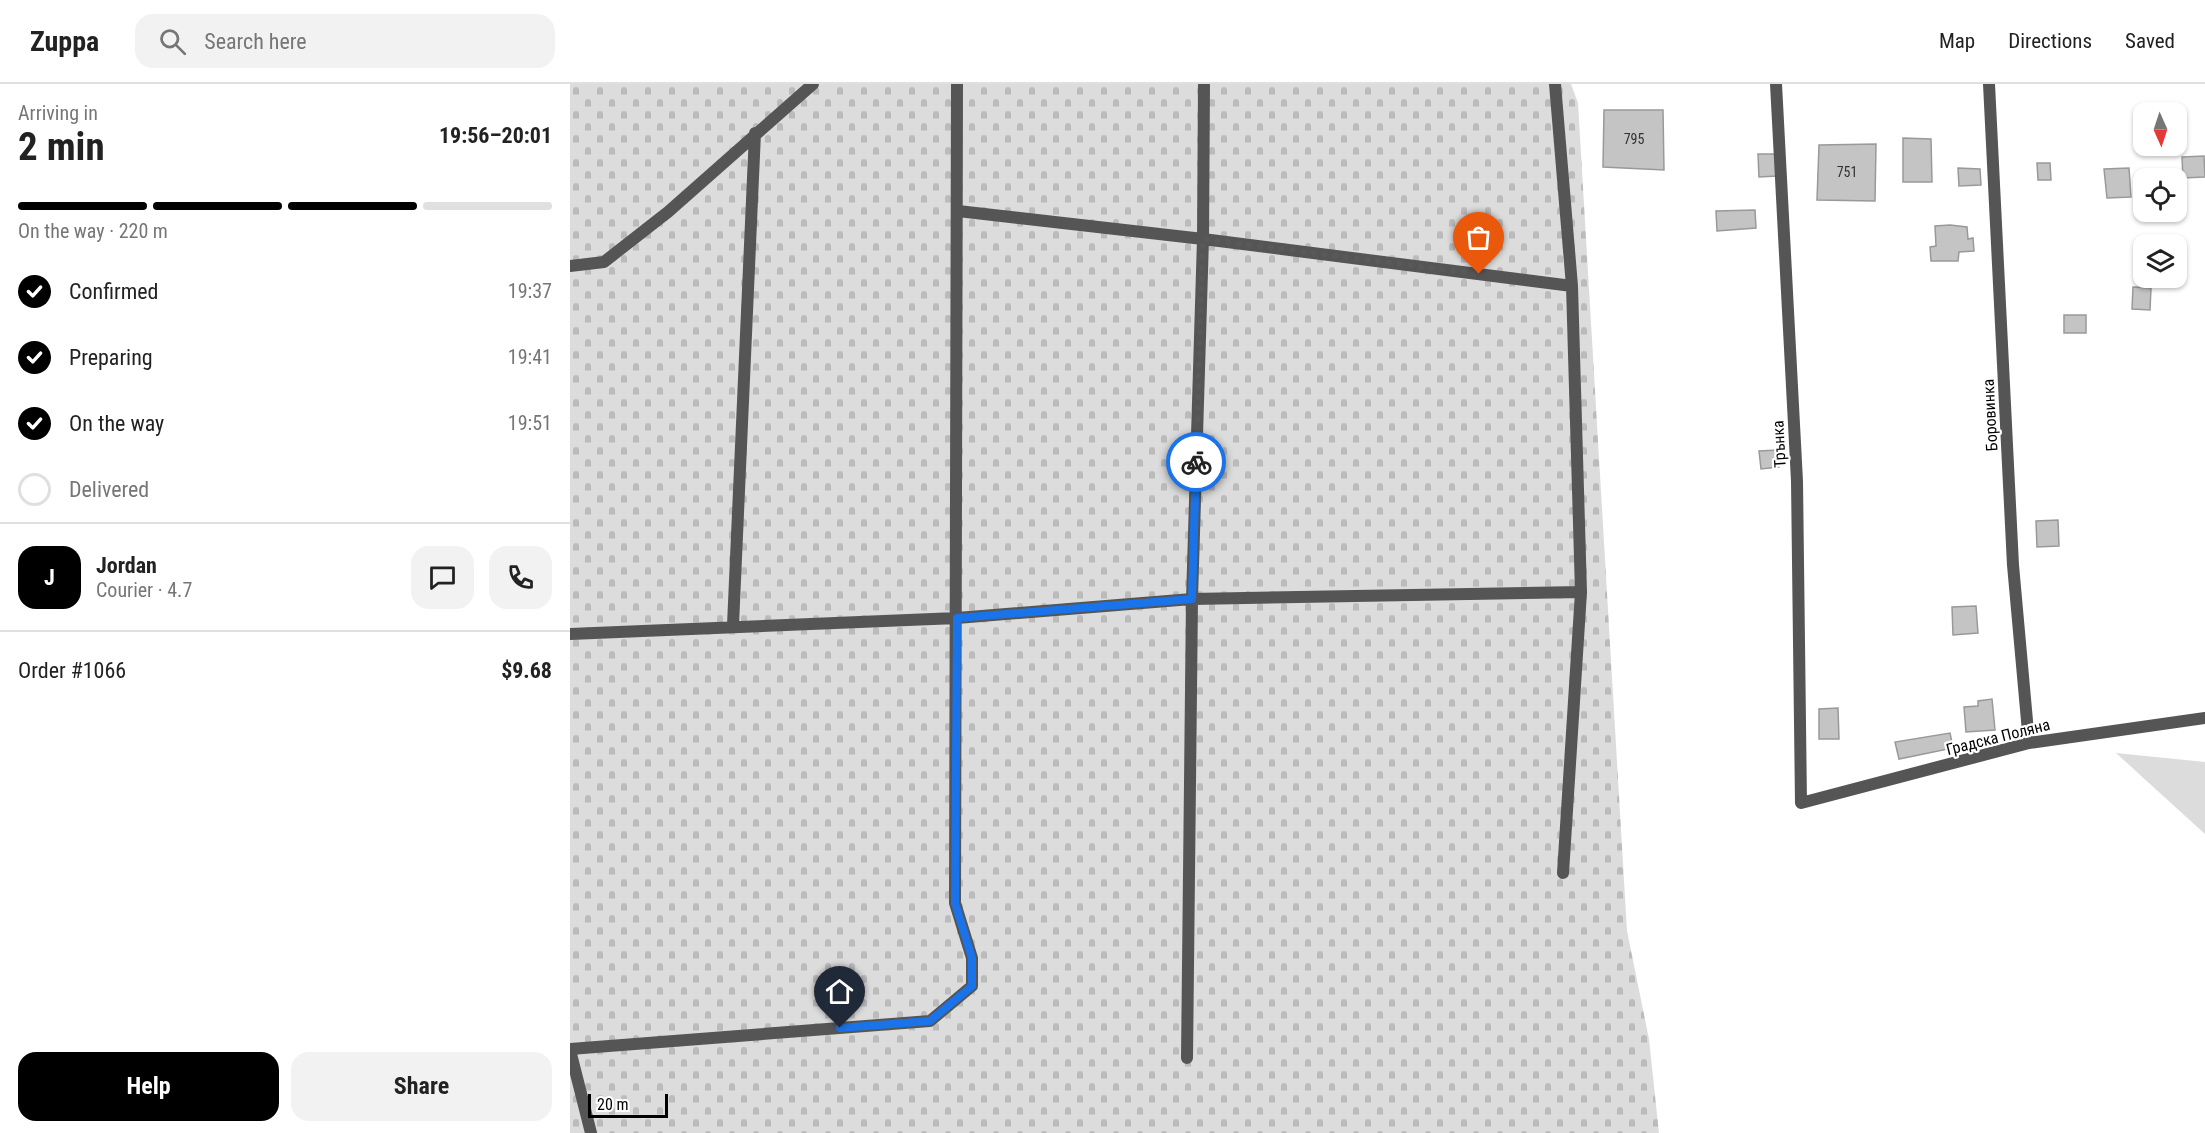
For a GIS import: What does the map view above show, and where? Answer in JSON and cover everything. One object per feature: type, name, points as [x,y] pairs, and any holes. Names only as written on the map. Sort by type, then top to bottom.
[{"type":"street","points":[[570,266],[604,262],[668,212],[813,84]]},
{"type":"street","points":[[591,1133],[570,1050],[930,1021],[972,986],[972,958],[955,903],[957,84]]},
{"type":"street","points":[[1187,1058],[1192,599],[1203,239],[1204,84]]},
{"type":"street","points":[[1556,84],[1572,286],[1581,592],[1563,873]]},
{"type":"street","name":"Трънка","points":[[1776,84],[1797,481],[1801,803]]},
{"type":"street","name":"Боровинка","points":[[1989,84],[2013,565],[2029,743]]},
{"type":"street","points":[[733,625],[755,133]]},
{"type":"street","points":[[958,211],[1203,239],[1572,286]]},
{"type":"street","points":[[570,634],[733,625],[957,618],[1192,599],[1581,592]]},
{"type":"street","name":"Градска Поляна","points":[[1801,803],[2029,743],[2205,718]]},
{"type":"green space","points":[[570,84],[1571,84],[1578,103],[1627,931],[1649,1039],[1659,1133],[570,1133]]},
{"type":"green space","points":[[2116,753],[2205,762],[2205,834]]},
{"type":"building","points":[[1604,110],[1663,110],[1664,170],[1603,167]]},
{"type":"building","points":[[1903,138],[1931,139],[1932,182],[1903,182]]},
{"type":"building","points":[[1876,144],[1875,201],[1817,200],[1819,145]]},
{"type":"building","points":[[1758,154],[1775,154],[1777,176],[1759,177]]},
{"type":"building","points":[[2204,156],[2205,177],[2187,178],[2187,168],[2183,168],[2182,157]]},
{"type":"building","points":[[2037,163],[2050,163],[2051,180],[2038,180]]},
{"type":"building","points":[[1958,168],[1980,169],[1981,185],[1959,186]]},
{"type":"building","points":[[2129,168],[2131,197],[2107,198],[2104,169]]},
{"type":"building","points":[[1755,210],[1756,228],[1717,231],[1716,211]]},
{"type":"building","points":[[1935,226],[1967,227],[1968,239],[1973,238],[1974,251],[1959,252],[1958,261],[1931,261],[1930,247],[1936,246]]},
{"type":"building","points":[[2133,287],[2151,288],[2150,310],[2132,309]]},
{"type":"building","points":[[2064,315],[2086,315],[2086,333],[2064,333]]},
{"type":"building","points":[[1778,450],[1779,467],[1761,469],[1759,451]]},
{"type":"building","points":[[2058,520],[2059,546],[2037,547],[2036,521]]},
{"type":"building","points":[[1976,606],[1978,633],[1953,635],[1952,607]]},
{"type":"building","points":[[1992,699],[1995,730],[1966,732],[1964,707],[1978,706],[1978,701]]},
{"type":"building","points":[[1838,708],[1839,739],[1819,739],[1819,709]]},
{"type":"building","points":[[1950,733],[1953,748],[1899,759],[1895,742]]},
{"type":"way so far","points":[[1196,462],[1203,239],[1479,274]]},
{"type":"route","points":[[840,1028],[930,1021],[972,986],[972,958],[955,903],[957,618],[1192,599],[1196,462]]}]
